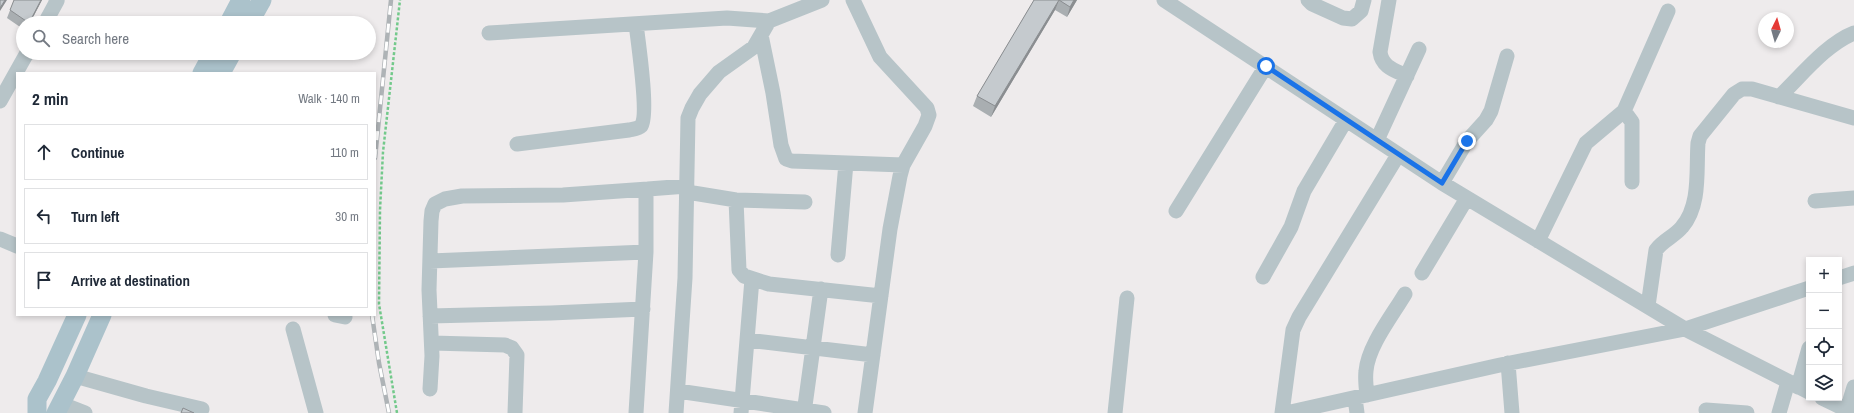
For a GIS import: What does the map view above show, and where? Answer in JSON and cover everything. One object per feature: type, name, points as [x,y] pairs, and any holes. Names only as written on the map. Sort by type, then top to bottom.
[{"type":"main road","points":[[233,16],[241,0]]},
{"type":"main road","points":[[253,16],[262,0]]},
{"type":"main road","points":[[203,72],[209,60]]},
{"type":"main road","points":[[222,72],[228,60]]},
{"type":"main road","points":[[37,413],[37,399],[47,381],[77,316]]},
{"type":"main road","points":[[59,408],[102,316]]},
{"type":"street","points":[[49,16],[57,0]]},
{"type":"street","points":[[489,32],[728,18],[769,21],[822,0]]},
{"type":"street","points":[[853,0],[880,57],[927,108],[929,114],[925,126],[903,165],[890,229],[865,413]]},
{"type":"street","points":[[1164,0],[1442,183],[1685,329],[1798,387]]},
{"type":"street","points":[[1308,0],[1312,4],[1343,18],[1352,19],[1361,11],[1364,0]]},
{"type":"street","points":[[1389,0],[1380,52],[1381,59],[1386,65],[1407,76]]},
{"type":"street","points":[[1538,241],[1586,143],[1624,111],[1668,11]]},
{"type":"street","points":[[676,413],[685,278],[688,118],[700,94],[719,72],[754,47],[769,21]]},
{"type":"street","points":[[518,144],[639,128],[642,124],[644,108],[636,24]]},
{"type":"street","points":[[1779,97],[1830,48],[1845,36],[1854,33]]},
{"type":"street","points":[[761,35],[773,93],[783,154],[786,159],[792,161],[903,165]]},
{"type":"street","points":[[1377,140],[1419,49]]},
{"type":"street","points":[[1442,183],[1467,141],[1486,120],[1491,111],[1506,56]]},
{"type":"street","points":[[16,72],[23,60]]},
{"type":"street","points":[[1176,211],[1266,66]]},
{"type":"street","points":[[0,101],[16,73]]},
{"type":"street","points":[[1648,306],[1656,250],[1681,229],[1692,211],[1695,200],[1698,142],[1700,136],[1734,94],[1742,89],[1752,89],[1854,118]]},
{"type":"street","points":[[1624,111],[1632,122],[1632,182]]},
{"type":"street","points":[[1263,277],[1290,227],[1304,191],[1346,120]]},
{"type":"street","points":[[1282,413],[1294,330],[1299,317],[1398,154]]},
{"type":"street","points":[[838,255],[846,163]]},
{"type":"street","points":[[636,413],[646,252],[645,197],[648,189]]},
{"type":"street","points":[[430,389],[432,343],[430,316],[430,262],[432,210],[435,204],[445,199],[462,196],[563,195],[648,189],[687,189],[736,200],[805,202]]},
{"type":"street","points":[[1422,273],[1467,198]]},
{"type":"street","points":[[1815,201],[1854,198]]},
{"type":"street","points":[[736,200],[739,270],[744,276],[769,284],[881,296]]},
{"type":"street","points":[[0,239],[16,246]]},
{"type":"street","points":[[430,262],[646,252]]},
{"type":"street","points":[[1842,277],[1854,273]]},
{"type":"street","points":[[741,407],[752,279]]},
{"type":"street","points":[[805,411],[821,289]]},
{"type":"street","points":[[1286,413],[1508,363],[1685,329],[1806,289]]},
{"type":"street","points":[[1357,413],[1372,348],[1405,294]]},
{"type":"street","points":[[1115,413],[1127,298]]},
{"type":"street","points":[[430,316],[550,313],[643,308]]},
{"type":"street","points":[[292,329],[316,413]]},
{"type":"street","points":[[747,340],[873,355]]},
{"type":"street","points":[[432,343],[505,345],[512,348],[517,355],[515,413]]},
{"type":"street","points":[[1779,413],[1798,387],[1806,359]]},
{"type":"street","points":[[1508,363],[1512,413]]},
{"type":"street","points":[[75,376],[146,396],[202,409]]},
{"type":"street","points":[[1828,401],[1848,412],[1854,387]]},
{"type":"street","points":[[678,391],[741,407],[824,413]]},
{"type":"street","points":[[59,408],[85,413]]},
{"type":"street","points":[[1706,410],[1747,413]]},
{"type":"path","points":[[397,413],[379,304],[383,152],[400,0]]},
{"type":"building","points":[[0,0],[5,0],[0,8]]},
{"type":"building","points":[[14,0],[41,0],[33,16],[19,16],[10,10]]},
{"type":"building","points":[[1034,0],[1059,0],[995,106],[977,96]]},
{"type":"building","points":[[1059,0],[1074,0],[1070,7]]},
{"type":"building","points":[[183,408],[194,413],[181,413]]},
{"type":"railway","points":[[376,148],[391,0]]},
{"type":"railway","points":[[372,316],[379,363],[389,413]]},
{"type":"route","points":[[1266,66],[1442,183],[1467,141]]}]
